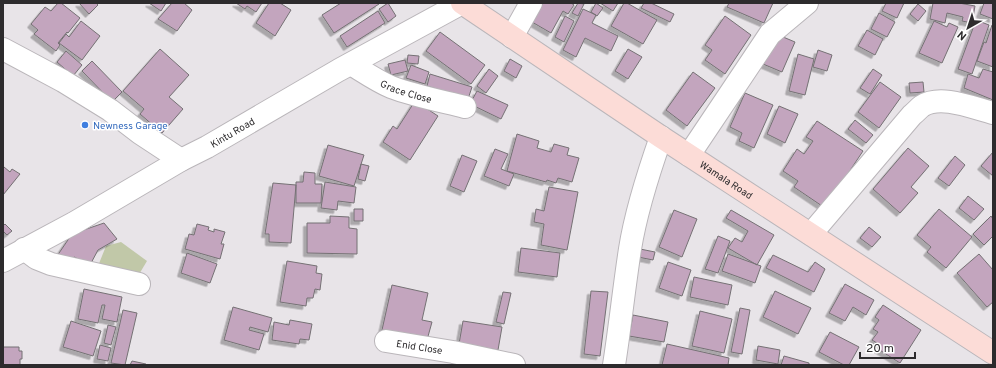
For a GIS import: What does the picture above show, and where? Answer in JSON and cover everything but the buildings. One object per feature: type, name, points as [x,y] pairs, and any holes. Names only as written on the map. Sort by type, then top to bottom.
[{"type":"street","name":"Wamala Road","points":[[462,3],[661,137],[993,353]]},
{"type":"street","name":"Kintu Road","points":[[3,261],[74,223],[339,70],[462,3]]},
{"type":"street","points":[[512,37],[531,3]]},
{"type":"street","points":[[689,155],[770,34],[807,3]]},
{"type":"street","points":[[3,49],[70,85],[110,110],[140,133],[181,160]]},
{"type":"street","name":"Grace Close","points":[[351,64],[390,86],[403,91],[465,107]]},
{"type":"street","points":[[811,234],[912,114],[923,106],[933,102],[944,101],[993,113]]},
{"type":"street","points":[[614,365],[630,249],[642,193],[661,137]]},
{"type":"street","points":[[24,249],[36,258],[51,264],[139,284]]},
{"type":"street","name":"Enid Close","points":[[386,341],[453,352],[514,365]]},
{"type":"green space","points":[[121,242],[147,261],[138,276],[98,266],[106,246]]},
{"type":"place","name":"Newness Garage","points":[[85,125]]}]
